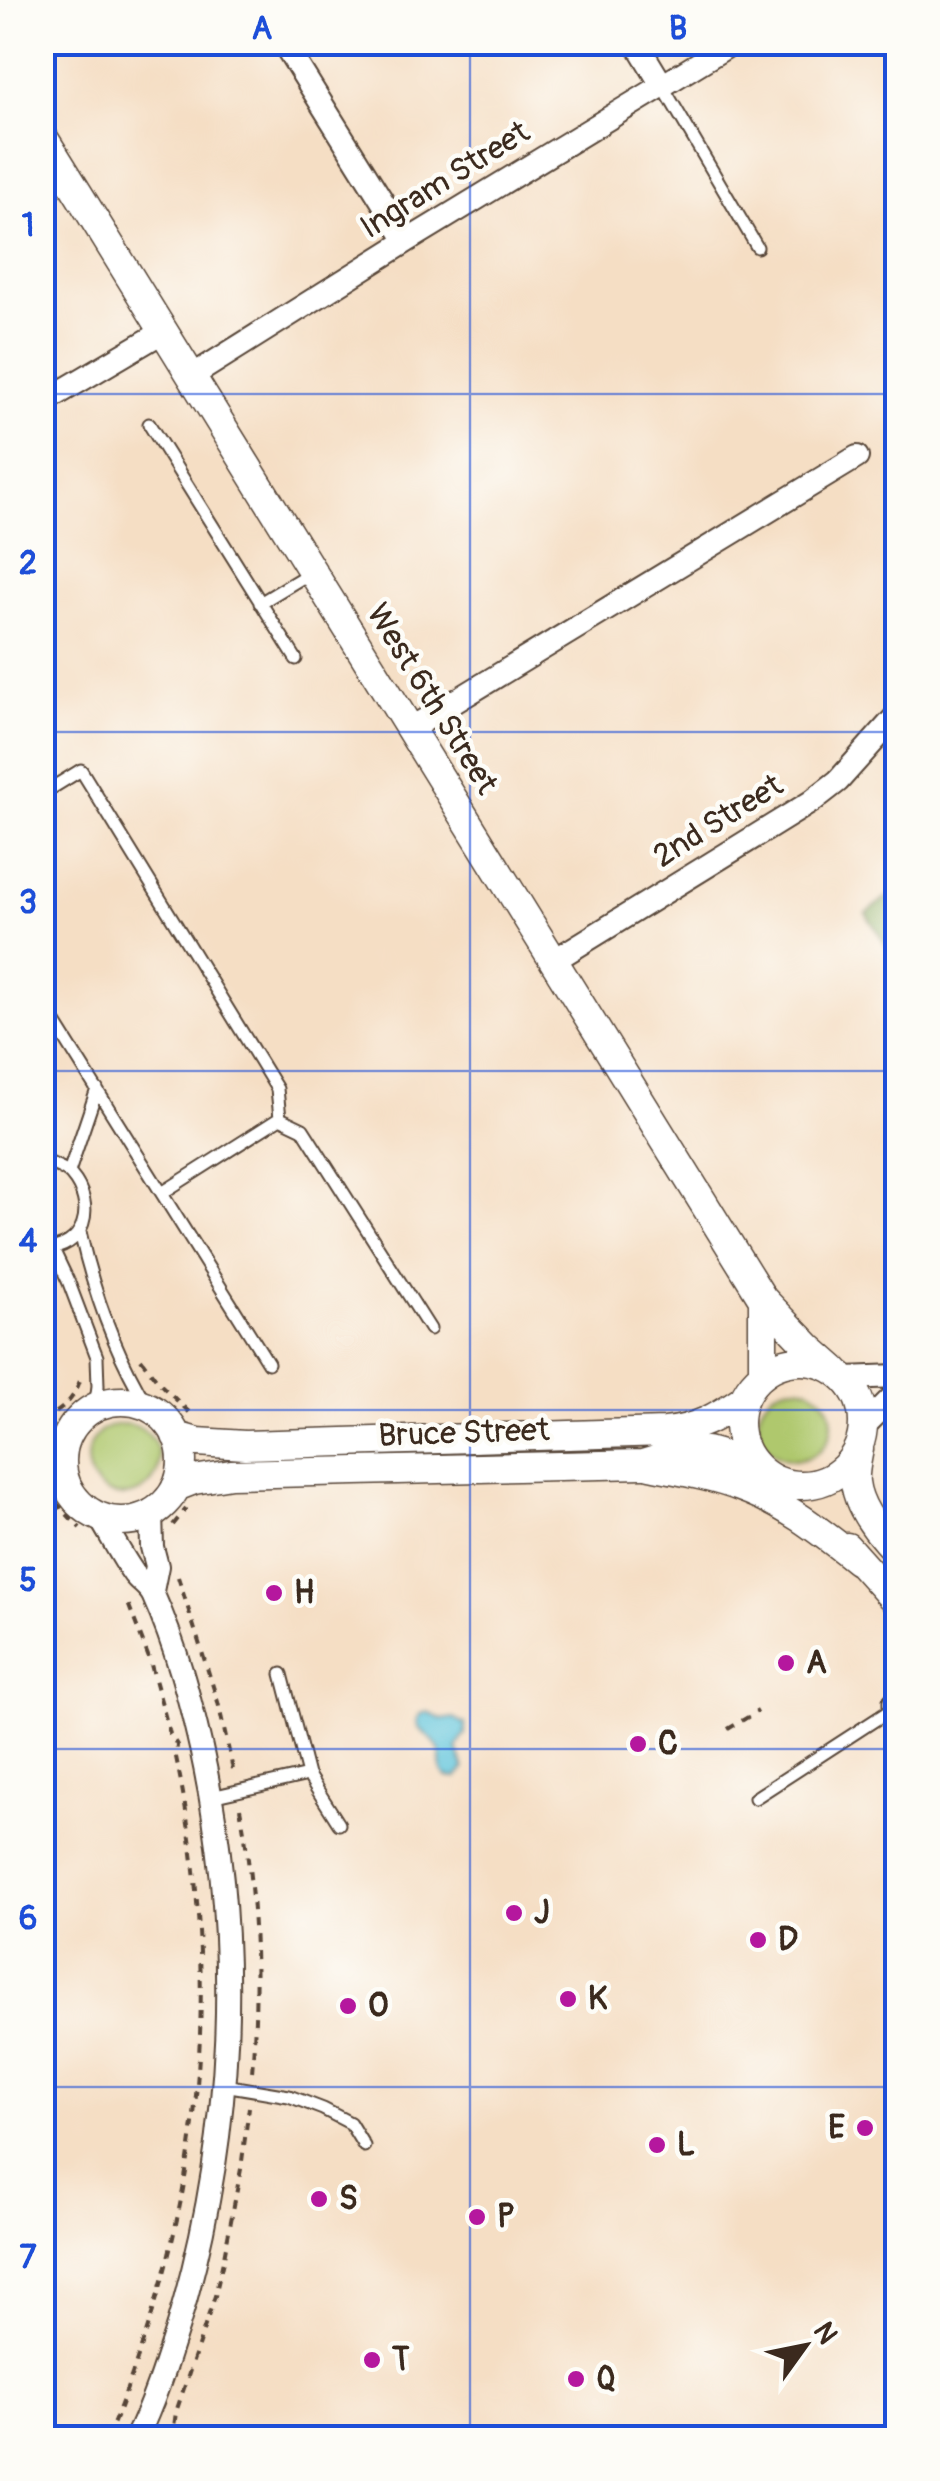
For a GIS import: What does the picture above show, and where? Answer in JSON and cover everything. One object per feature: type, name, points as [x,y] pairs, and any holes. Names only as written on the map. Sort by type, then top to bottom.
[{"type":"street","points":[[283,42],[407,241]]},
{"type":"street","points":[[636,42],[662,86]]},
{"type":"street","name":"Ingram Street","points":[[192,376],[734,42]]},
{"type":"street","name":"West 6th Street","points":[[44,140],[763,1299],[840,1374]]},
{"type":"street","points":[[42,402],[164,331]]},
{"type":"street","points":[[410,729],[857,457]]},
{"type":"street","name":"2nd Street","points":[[553,961],[811,802],[838,781],[898,714]]},
{"type":"street","points":[[763,1299],[763,1372]]},
{"type":"street","points":[[898,1392],[861,1437],[850,1462],[839,1473],[809,1485],[778,1480],[754,1464],[744,1449],[739,1416],[751,1384],[780,1363],[818,1362],[840,1374],[856,1392],[862,1408],[861,1437],[854,1478],[858,1494],[868,1515],[898,1553]]},
{"type":"street","points":[[840,1374],[898,1376]]},
{"type":"street","name":"Bruce Street","points":[[187,1428],[197,1442],[246,1445],[665,1432],[703,1424],[743,1399]]},
{"type":"street","points":[[42,1440],[54,1437],[108,1403],[122,1401],[136,1402],[187,1428],[182,1462],[184,1496],[169,1498],[152,1547],[157,1566],[152,1590]]},
{"type":"street","points":[[56,1493],[63,1452],[84,1417]]},
{"type":"street","name":"Bruce Street","points":[[184,1496],[194,1480],[231,1474],[644,1464],[676,1454],[707,1451],[754,1464]]},
{"type":"street","points":[[644,1464],[739,1486],[766,1498],[858,1561]]},
{"type":"street","points":[[42,1476],[56,1493],[88,1510],[92,1525],[152,1590],[186,1684],[211,1798],[222,1880],[228,2028],[216,2149],[195,2268],[168,2356],[136,2438]]},
{"type":"street","points":[[778,1480],[820,1515],[898,1604]]},
{"type":"street","points":[[92,1525],[125,1521],[160,1524]]},
{"type":"lane","points":[[662,86],[757,247]]},
{"type":"lane","points":[[149,424],[296,659]]},
{"type":"lane","points":[[260,603],[312,571]]},
{"type":"lane","points":[[42,794],[80,770],[277,1089],[280,1118]]},
{"type":"lane","points":[[42,1002],[268,1364]]},
{"type":"lane","points":[[69,1172],[97,1089]]},
{"type":"lane","points":[[162,1193],[280,1118]]},
{"type":"lane","points":[[280,1118],[303,1128],[430,1330]]},
{"type":"lane","points":[[42,1168],[50,1163],[69,1172],[81,1190],[86,1212],[80,1232],[68,1244],[48,1249],[69,1283],[96,1357],[98,1386],[84,1417]]},
{"type":"lane","points":[[80,1232],[90,1274],[118,1350],[148,1407]]},
{"type":"lane","points":[[282,1674],[308,1775],[339,1824]]},
{"type":"lane","points":[[755,1798],[893,1712],[889,1701],[898,1694]]},
{"type":"lane","points":[[211,1798],[308,1775]]},
{"type":"lane","points":[[224,2085],[289,2096],[323,2109],[350,2123],[364,2146]]},
{"type":"path","points":[[137,1352],[187,1428]]},
{"type":"path","points":[[42,1420],[66,1406],[75,1394],[82,1370]]},
{"type":"path","points":[[56,1493],[57,1504],[92,1525]]},
{"type":"path","points":[[160,1524],[174,1522],[184,1496]]},
{"type":"path","points":[[177,1574],[203,1650],[231,1760]]},
{"type":"path","points":[[107,2438],[166,2272],[177,2225],[193,2124],[201,2019],[195,1873],[177,1744],[170,1734],[150,1660],[121,1586]]},
{"type":"path","points":[[728,1729],[758,1711]]},
{"type":"path","points":[[244,1828],[252,1897],[253,2059]]},
{"type":"path","points":[[178,2438],[174,2426],[176,2412],[215,2296],[247,2126]]},
{"type":"green space","points":[[897,890],[897,955],[889,950],[866,913]]},
{"type":"green space","points":[[795,1386],[821,1397],[832,1423],[821,1449],[795,1460],[769,1449],[758,1423],[769,1397]]},
{"type":"green space","points":[[123,1424],[149,1434],[159,1460],[149,1486],[123,1496],[97,1486],[87,1460],[97,1434]]},
{"type":"water","points":[[428,1712],[442,1720],[454,1718],[465,1724],[465,1734],[457,1748],[464,1769],[456,1778],[446,1777],[439,1749],[418,1727],[421,1714]]},
{"type":"place","name":"H","points":[[274,1593]]},
{"type":"place","name":"A","points":[[786,1663]]},
{"type":"place","name":"C","points":[[638,1744]]},
{"type":"place","name":"J","points":[[514,1913]]},
{"type":"place","name":"D","points":[[758,1940]]},
{"type":"place","name":"K","points":[[568,1999]]},
{"type":"place","name":"O","points":[[348,2006]]},
{"type":"place","name":"E","points":[[865,2128]]},
{"type":"place","name":"L","points":[[657,2145]]},
{"type":"place","name":"S","points":[[319,2199]]},
{"type":"place","name":"P","points":[[477,2217]]},
{"type":"place","name":"T","points":[[372,2360]]},
{"type":"place","name":"Q","points":[[576,2379]]}]
